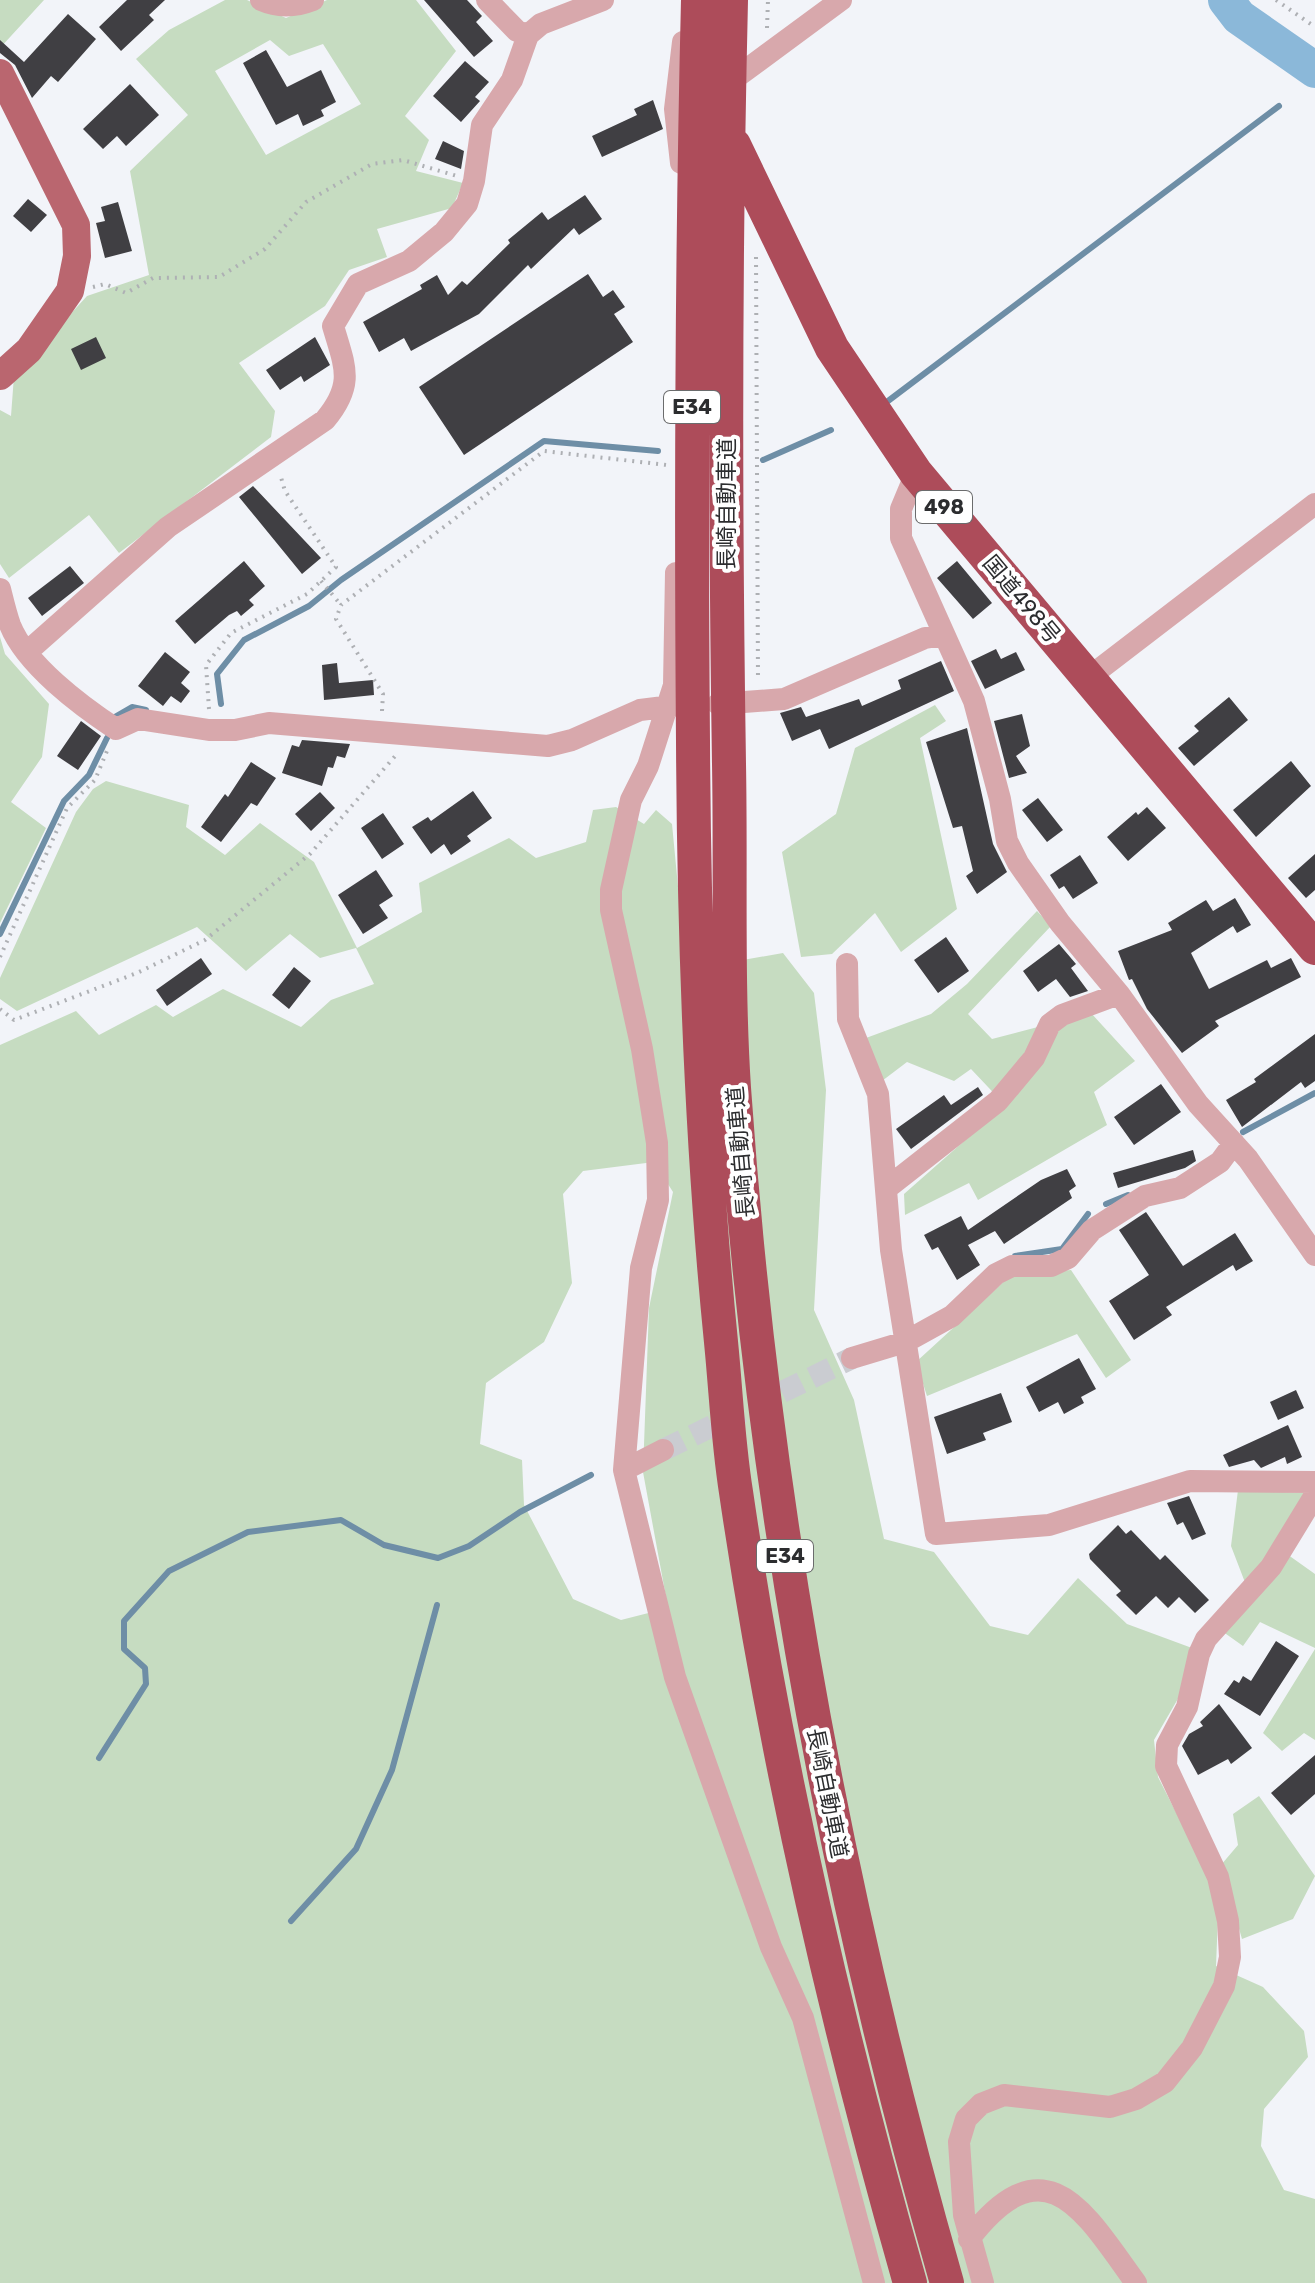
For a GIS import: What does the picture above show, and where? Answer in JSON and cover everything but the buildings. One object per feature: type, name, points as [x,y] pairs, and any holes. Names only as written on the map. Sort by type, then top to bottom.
[{"type":"highway","name":"長崎自動車道","points":[[731,0],[725,505],[734,1083],[773,1482],[804,1676],[850,1905],[947,2283]]},
{"type":"highway","name":"長崎自動車道","points":[[686,8],[693,815],[699,1068],[735,1488],[768,1680],[816,1918],[910,2283]]},
{"type":"highway","name":"国道498号","points":[[686,8],[713,95],[756,196],[832,348],[916,473],[1315,948]]},
{"type":"main road","points":[[0,73],[76,225],[77,256],[70,291],[29,350],[0,376]]},
{"type":"street","points":[[261,0],[277,6],[299,5],[313,0]]},
{"type":"street","points":[[487,0],[517,31],[528,35]]},
{"type":"street","points":[[27,652],[168,527],[325,420],[339,403],[348,377],[333,326],[358,284],[409,261],[444,232],[467,204],[474,181],[482,125],[512,80],[528,35],[541,24],[603,0]]},
{"type":"street","points":[[713,95],[841,0]]},
{"type":"street","points":[[686,8],[675,109],[681,155],[674,685],[648,766],[631,800],[611,890],[611,910],[642,1049],[657,1143],[658,1200],[641,1268],[624,1470],[675,1677],[771,1947],[803,2018],[874,2283]]},
{"type":"street","points":[[916,473],[901,509],[901,538],[974,701],[1000,799],[1007,841],[1018,863],[1060,923],[1119,994],[1198,1104],[1234,1143],[1278,1200],[1315,1255]]},
{"type":"street","points":[[1088,678],[1315,504]]},
{"type":"street","points":[[0,589],[11,627],[27,652],[84,708],[116,729],[138,719],[209,730],[235,730],[269,723],[548,746],[572,740],[640,710],[784,699],[925,638],[944,635]]},
{"type":"street","points":[[847,964],[848,1019],[878,1094],[891,1250],[936,1534],[1049,1525],[1190,1481],[1315,1482]]},
{"type":"street","points":[[887,1188],[998,1101],[1034,1058],[1050,1024],[1062,1015],[1119,994]]},
{"type":"street","points":[[852,1358],[905,1342],[952,1316],[996,1274],[1012,1266],[1051,1266],[1068,1258],[1092,1230],[1145,1196],[1180,1188],[1220,1162],[1234,1143]]},
{"type":"street","points":[[624,1470],[663,1450]]},
{"type":"street","points":[[983,2283],[969,2239],[959,2142],[966,2119],[981,2104],[1004,2095],[1110,2107],[1136,2099],[1165,2082],[1192,2048],[1224,1986],[1230,1957],[1228,1921],[1218,1877],[1166,1766],[1167,1745],[1187,1707],[1199,1654],[1206,1639],[1271,1567],[1315,1495]]},
{"type":"street","points":[[969,2239],[1007,2199],[1026,2192],[1050,2192],[1072,2200],[1092,2221],[1136,2283]]},
{"type":"path","points":[[1276,0],[1315,27]]},
{"type":"path","points":[[70,291],[105,284],[126,293],[153,278],[219,277],[265,249],[306,202],[372,164],[403,160],[474,181]]},
{"type":"path","points":[[756,244],[758,702]]},
{"type":"path","points":[[380,730],[383,694],[336,619],[341,605],[544,451],[677,466]]},
{"type":"path","points":[[209,730],[206,665],[231,633],[307,594],[336,567],[285,491],[274,453]]},
{"type":"path","points":[[321,581],[341,605]]},
{"type":"path","points":[[0,957],[67,808],[95,780],[116,729]]},
{"type":"path","points":[[0,1009],[14,1020],[137,973],[205,940],[310,854],[414,735]]},
{"type":"green space","points":[[0,0],[44,0],[0,48]]},
{"type":"green space","points":[[225,0],[247,0],[286,18],[327,0],[416,0],[456,51],[405,116],[429,140],[416,171],[463,183],[452,208],[377,229],[387,257],[349,270],[325,306],[239,363],[275,411],[271,437],[119,553],[89,515],[9,578],[0,564],[0,410],[11,416],[14,376],[87,296],[149,275],[130,171],[188,115],[136,59],[169,30]],"holes":[[[270,40],[289,56],[323,44],[361,104],[266,155],[215,71]]]},
{"type":"green space","points":[[0,637],[5,654],[49,704],[42,757],[11,802],[46,828],[0,923]]},
{"type":"green space","points":[[935,705],[946,721],[920,738],[957,909],[901,952],[875,913],[832,954],[801,957],[782,852],[836,814],[855,748]]},
{"type":"green space","points":[[106,781],[189,805],[186,827],[225,855],[260,823],[314,862],[357,948],[422,912],[419,883],[509,838],[536,858],[586,842],[593,810],[616,807],[644,824],[656,810],[672,824],[686,970],[783,953],[814,993],[826,1090],[814,1310],[854,1400],[884,1539],[934,1552],[990,1626],[1028,1635],[1078,1578],[1127,1624],[1192,1648],[1179,1697],[1154,1740],[1158,1777],[1210,1879],[1218,1916],[1216,1966],[1263,1987],[1304,2031],[1308,2057],[1264,2109],[1261,2146],[1284,2190],[1315,2199],[1315,2283],[0,2283],[0,1045],[76,1011],[99,1035],[156,1005],[173,1017],[223,989],[301,1027],[331,1000],[374,984],[356,948],[320,958],[290,934],[246,971],[197,927],[17,1011],[0,999],[0,978],[76,812],[93,789]],"holes":[[[654,1162],[673,1192],[649,1308],[643,1472],[668,1608],[621,1620],[573,1599],[524,1505],[522,1460],[480,1444],[486,1383],[544,1342],[572,1283],[563,1194],[583,1171]]]},
{"type":"green space","points":[[1037,911],[1051,926],[968,1014],[992,1039],[1091,1013],[1135,1061],[1094,1092],[1107,1125],[978,1200],[969,1183],[905,1215],[904,1194],[1005,1105],[971,1069],[954,1081],[907,1062],[878,1084],[866,1038],[931,1014],[967,984]]},
{"type":"green space","points":[[1071,1270],[1131,1360],[1106,1378],[1077,1334],[927,1396],[916,1362],[1011,1275]]},
{"type":"green space","points":[[1238,1490],[1306,1493],[1277,1547],[1315,1574],[1315,1648],[1260,1622],[1243,1646],[1212,1624],[1246,1585],[1231,1546]]},
{"type":"green space","points":[[1315,1649],[1315,1740],[1304,1733],[1282,1751],[1263,1733]]},
{"type":"green space","points":[[1259,1796],[1315,1876],[1293,1919],[1242,1939],[1221,1865],[1238,1845],[1233,1814]]},
{"type":"waterway","points":[[1226,0],[1239,17],[1315,70]]},
{"type":"waterway","points":[[888,401],[1279,106]]},
{"type":"waterway","points":[[763,460],[831,430]]},
{"type":"waterway","points":[[221,704],[217,674],[244,640],[309,606],[341,580],[544,441],[658,451]]},
{"type":"waterway","points":[[113,718],[132,707],[146,710]]},
{"type":"waterway","points":[[0,934],[64,801],[89,775],[107,738]]},
{"type":"waterway","points":[[1243,1132],[1315,1093]]},
{"type":"waterway","points":[[1106,1204],[1128,1195]]},
{"type":"waterway","points":[[1015,1256],[1062,1249],[1088,1214]]},
{"type":"waterway","points":[[99,1758],[146,1684],[145,1668],[124,1649],[124,1621],[169,1571],[248,1532],[341,1520],[384,1545],[438,1558],[469,1546],[520,1512],[591,1475]]},
{"type":"waterway","points":[[291,1921],[356,1849],[392,1770],[437,1605]]},
{"type":"tunnel","points":[[663,1450],[852,1358]]}]
